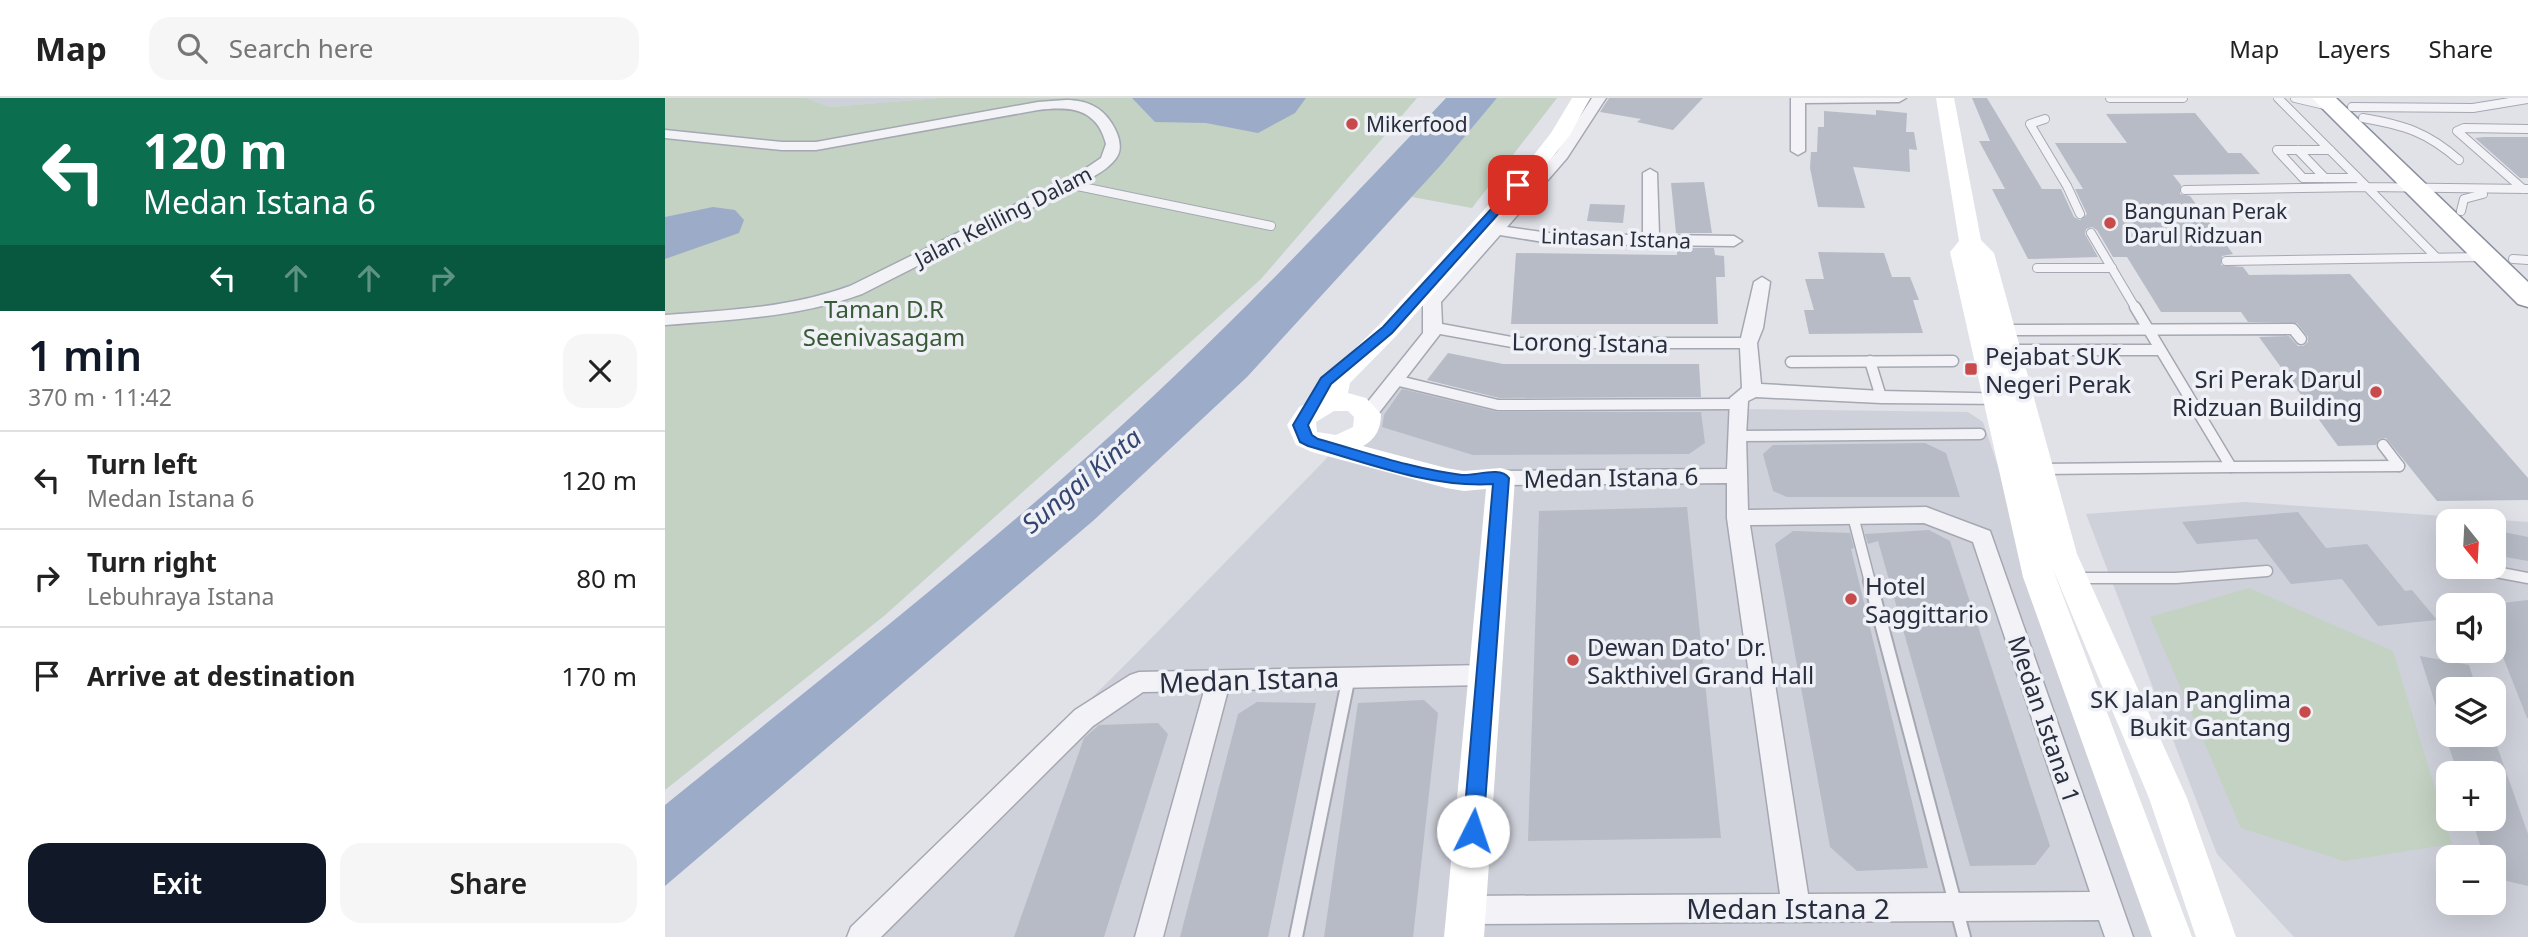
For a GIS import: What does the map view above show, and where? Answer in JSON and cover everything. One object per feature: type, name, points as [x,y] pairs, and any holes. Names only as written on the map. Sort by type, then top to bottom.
[{"type":"highway","points":[[2342,105],[2423,186],[2514,262]]},
{"type":"highway","points":[[2423,186],[2461,211],[2514,262],[2528,299]]},
{"type":"main road","points":[[1339,401],[1335,386],[1338,380],[1446,267],[1540,160],[1560,135],[1581,98]]},
{"type":"main road","points":[[1945,98],[1970,242],[1961,252],[1993,340],[2055,577],[2172,937]]},
{"type":"main road","points":[[1366,422],[1342,444],[1322,445],[1306,438],[1302,432],[1303,418],[1326,382],[1369,347]]},
{"type":"main road","points":[[2007,398],[2039,469],[2055,577],[2189,937]]},
{"type":"main road","points":[[1309,412],[1328,402],[1357,404],[1376,444],[1449,468],[1501,478],[1466,923]]},
{"type":"main road","name":"Medan Istana 6","points":[[1322,445],[1446,478],[1464,481],[1501,478]]},
{"type":"main road","points":[[2055,577],[2168,798],[2235,937]]},
{"type":"main road","points":[[2168,798],[2216,937]]},
{"type":"street","points":[[1366,422],[1434,328],[1430,307],[1433,301],[1562,155],[1599,98]]},
{"type":"street","points":[[1798,150],[1798,98],[1899,98]]},
{"type":"street","name":"Jalan Keliling Dalam","points":[[665,134],[799,147],[832,145],[1038,106],[1081,106],[1099,115],[1115,140],[1114,148],[1100,165],[1068,184],[856,290],[831,299],[771,312],[665,320]]},
{"type":"street","points":[[665,147],[692,136]]},
{"type":"street","points":[[1650,173],[1651,240]]},
{"type":"street","name":"Lintasan Istana","points":[[1498,230],[1539,237],[1734,241]]},
{"type":"street","points":[[1762,282],[1754,328],[1748,343],[1744,397],[1736,436],[1738,518],[1796,908]]},
{"type":"street","name":"Lorong Istana","points":[[1434,328],[1517,343],[1748,343]]},
{"type":"street","points":[[1744,397],[2007,398]]},
{"type":"street","name":"Medan Istana 6","points":[[1501,478],[1736,476]]},
{"type":"street","name":"Medan Istana 1","points":[[1738,518],[1926,515],[1982,537],[2119,937]]},
{"type":"street","name":"Medan Istana","points":[[861,937],[1083,718],[1139,682],[1485,675]]},
{"type":"street","points":[[1149,937],[1219,679]]},
{"type":"street","name":"Medan Istana 2","points":[[1466,923],[1796,908],[2109,906]]},
{"type":"lane","points":[[2110,98],[2183,98]]},
{"type":"lane","points":[[2278,98],[2436,257]]},
{"type":"lane","points":[[2295,98],[2342,105],[2473,108],[2528,99]]},
{"type":"lane","points":[[2398,107],[2405,98]]},
{"type":"lane","points":[[2342,105],[2434,137],[2459,160]]},
{"type":"lane","points":[[2045,119],[2030,124],[2067,186],[2080,214]]},
{"type":"lane","points":[[2526,191],[2457,131],[2464,128],[2528,129]]},
{"type":"lane","points":[[2330,150],[2277,150],[2303,178],[2357,178]]},
{"type":"lane","points":[[2298,150],[2325,178]]},
{"type":"lane","points":[[1068,184],[1271,226]]},
{"type":"lane","points":[[2185,190],[2423,186],[2526,191]]},
{"type":"lane","points":[[2461,211],[2465,199],[2475,195],[2526,191]]},
{"type":"lane","points":[[2091,233],[2231,467]]},
{"type":"lane","points":[[2226,261],[2436,257],[2514,262]]},
{"type":"lane","points":[[2037,268],[2112,268]]},
{"type":"lane","points":[[1993,340],[2096,330],[2293,329],[2301,339]]},
{"type":"lane","points":[[2096,330],[2106,340],[2105,350]]},
{"type":"lane","points":[[1993,340],[2105,350],[2159,350]]},
{"type":"lane","points":[[1791,362],[1953,361]]},
{"type":"lane","points":[[1870,362],[1881,397]]},
{"type":"lane","points":[[1395,380],[1497,405],[1744,397]]},
{"type":"lane","points":[[1736,436],[1980,434]]},
{"type":"lane","points":[[2039,469],[2399,466],[2383,445]]},
{"type":"lane","points":[[1853,516],[1964,937]]},
{"type":"lane","points":[[2055,577],[2176,578],[2267,571]]},
{"type":"lane","points":[[2506,574],[2528,578]]},
{"type":"lane","points":[[1296,937],[1349,677]]},
{"type":"shaded area","points":[[807,98],[939,98],[829,107]]},
{"type":"shaded area","points":[[1394,379],[1496,406],[1968,412],[1983,422],[2157,937],[850,937],[1131,659],[1325,460]]},
{"type":"shaded area","name":"SK Jalan Panglima Bukit Gantang","points":[[2245,502],[2436,515],[2436,579],[2506,579],[2506,520],[2528,522],[2528,937],[2294,937],[2217,854],[2086,514]]},
{"type":"green space","name":"Taman D.R Seenivasagam","points":[[665,98],[807,98],[829,107],[939,98],[1417,98],[1261,279],[884,616],[665,790]]},
{"type":"green space","points":[[1497,98],[1557,98],[1472,208],[1412,197]]},
{"type":"green space","points":[[2249,588],[2393,651],[2436,792],[2436,831],[2448,831],[2452,844],[2344,861],[2241,828],[2150,617]]},
{"type":"water","points":[[1132,98],[1306,98],[1295,113],[1258,133],[1206,123],[1155,122]]},
{"type":"water","name":"Sungai Kinta","points":[[1446,98],[1497,98],[1440,166],[1247,377],[1094,520],[665,886],[665,805],[933,588],[1090,454],[1227,325]]},
{"type":"water","points":[[713,207],[735,210],[744,220],[739,233],[665,259],[665,217]]},
{"type":"building","points":[[1609,98],[1703,98],[1673,130],[1637,122],[1641,119],[1600,112]]},
{"type":"building","points":[[1972,98],[1987,98],[2042,189],[2061,189],[2074,217],[2080,220],[2087,214],[2075,189],[2083,189],[2055,143],[2127,143],[2106,114],[2195,113],[2228,153],[2241,153],[2260,174],[2173,175],[2181,185],[2180,194],[2190,196],[2233,254],[2222,256],[2221,265],[2243,267],[2249,275],[2350,274],[2528,478],[2528,500],[2437,501],[2386,438],[2379,439],[2376,445],[2338,446],[2259,337],[2289,336],[2298,346],[2303,346],[2308,342],[2308,337],[2297,323],[2248,322],[2241,312],[2161,312],[2127,257],[2113,257],[2097,230],[2092,227],[2086,229],[2085,234],[2098,257],[2028,259],[1992,189],[2005,189],[1979,141],[1990,141]]},
{"type":"building","points":[[1876,110],[1907,113],[1906,132],[1914,132],[1917,150],[1909,149],[1910,172],[1853,167],[1865,208],[1818,207],[1810,168],[1811,152],[1817,152],[1818,127],[1824,127],[1824,111],[1876,115]]},
{"type":"building","points":[[2528,137],[2528,178],[2520,178],[2475,138]]},
{"type":"building","points":[[1704,182],[1712,233],[1676,233],[1671,183]]},
{"type":"building","points":[[1590,204],[1625,205],[1623,223],[1587,221]]},
{"type":"building","points":[[1677,248],[1714,248],[1715,255],[1724,256],[1725,277],[1716,277],[1718,324],[1511,324],[1516,253],[1677,255]]},
{"type":"building","points":[[1818,252],[1884,253],[1892,277],[1910,277],[1919,300],[1913,300],[1923,333],[1809,334],[1804,310],[1814,310],[1805,279],[1824,279]]},
{"type":"building","points":[[1448,353],[1503,364],[1699,364],[1701,397],[1499,398],[1427,380]]},
{"type":"building","points":[[1402,389],[1498,412],[1701,412],[1705,443],[1689,454],[1473,455],[1382,427],[1384,415]]},
{"type":"building","points":[[1925,443],[1946,453],[1960,497],[1787,497],[1773,491],[1763,454],[1773,445]]},
{"type":"building","points":[[1687,507],[1721,838],[1528,841],[1539,511]]},
{"type":"building","points":[[2298,512],[2326,548],[2367,544],[2405,591],[2412,590],[2436,620],[2378,626],[2342,579],[2291,584],[2257,539],[2197,544],[2182,522]]},
{"type":"building","points":[[1929,530],[1950,541],[2050,846],[2035,865],[1970,866],[1878,541],[1868,544],[1865,534]]},
{"type":"building","points":[[1793,531],[1850,533],[1854,548],[1851,549],[1928,868],[1857,871],[1830,847],[1775,544]]},
{"type":"building","points":[[2506,532],[2528,537],[2528,561],[2506,557]]},
{"type":"building","points":[[2528,600],[2528,718],[2505,663],[2506,603]]},
{"type":"building","points":[[2420,656],[2436,659],[2436,663],[2469,665],[2473,677],[2436,677],[2436,707]]},
{"type":"building","points":[[1424,700],[1438,713],[1413,937],[1324,937],[1358,703]]},
{"type":"building","points":[[1257,702],[1316,703],[1268,937],[1180,937],[1238,714]]},
{"type":"building","points":[[1158,723],[1168,734],[1104,937],[1014,937],[1084,738],[1099,725]]},
{"type":"building","points":[[2449,747],[2497,747],[2502,761],[2454,761]]},
{"type":"building","points":[[2506,772],[2528,834],[2528,886],[2506,881],[2506,845],[2480,845],[2476,831],[2506,831]]},
{"type":"place","name":"Mikerfood","points":[[1352,124]]},
{"type":"place","name":"Bangunan Perak Darul Ridzuan","points":[[2110,223]]},
{"type":"place","name":"Pejabat SUK Negeri Perak","points":[[1971,369]]},
{"type":"place","name":"Sri Perak Darul Ridzuan Building","points":[[2376,392]]},
{"type":"place","name":"Hotel Saggittario","points":[[1851,599]]},
{"type":"place","name":"Dewan Dato' Dr. Sakthivel Grand Hall","points":[[1573,660]]},
{"type":"place","name":"SK Jalan Panglima Bukit Gantang","points":[[2305,712]]},
{"type":"route","points":[[1473,831],[1501,478],[1464,481],[1409,469],[1313,443],[1306,438],[1301,425],[1326,382],[1388,330],[1518,185]]}]
